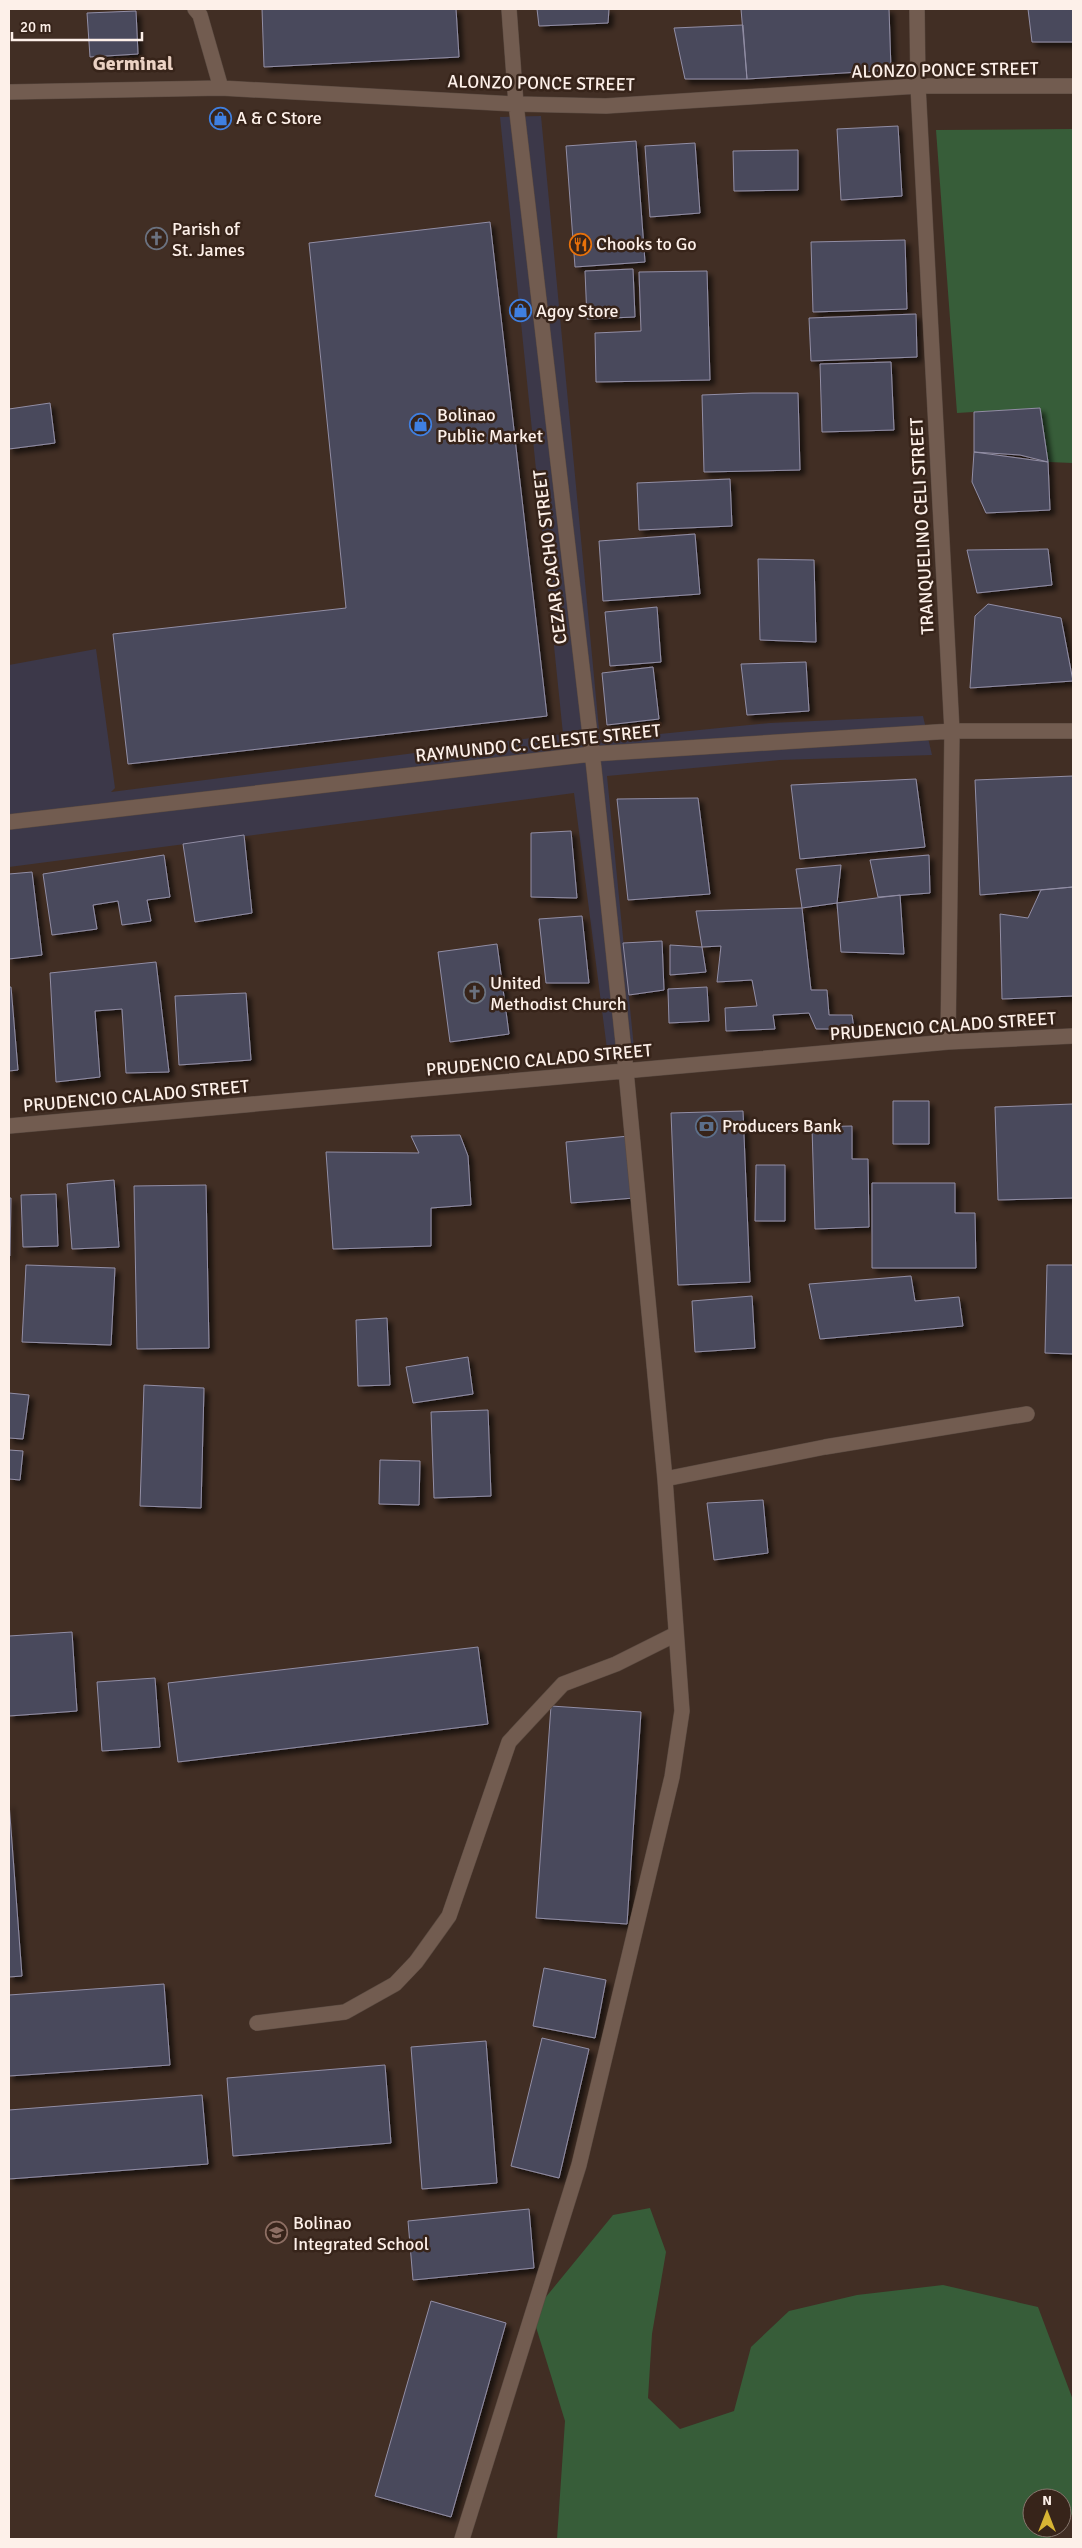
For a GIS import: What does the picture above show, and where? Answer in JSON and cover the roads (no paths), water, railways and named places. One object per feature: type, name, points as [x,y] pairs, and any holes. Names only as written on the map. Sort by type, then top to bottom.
[{"type":"street","points":[[195,9],[200,15],[221,88]]},
{"type":"street","name":"CEZAR CACHO STREET","points":[[462,2539],[579,2165],[672,1777],[682,1711],[665,1479],[626,1071],[592,754],[516,104],[509,9]]},
{"type":"street","name":"TRANQUELINO CELI STREET","points":[[917,9],[918,86],[952,731],[948,1042]]},
{"type":"street","name":"ALONZO PONCE STREET","points":[[9,92],[221,88],[516,104],[606,106],[918,86],[1073,86]]},
{"type":"street","name":"RAYMUNDO C. CELESTE STREET","points":[[9,822],[592,754],[952,731],[1073,731]]},
{"type":"street","name":"PRUDENCIO CALADO STREET","points":[[9,1126],[948,1042],[1073,1036]]},
{"type":"street","points":[[665,1479],[825,1447],[1027,1414]]},
{"type":"street","points":[[257,2023],[345,2012],[395,1984],[416,1962],[449,1916],[509,1742],[563,1684],[616,1664],[676,1634]]},
{"type":"place","name":"A & C Store","points":[[220,118]]},
{"type":"place","name":"Parish of St. James","points":[[156,239]]},
{"type":"place","name":"Chooks to Go","points":[[580,244]]},
{"type":"place","name":"Agoy Store","points":[[520,311]]},
{"type":"place","name":"Bolinao Public Market","points":[[421,425]]},
{"type":"place","name":"United Methodist Church","points":[[474,993]]},
{"type":"place","name":"Producers Bank","points":[[706,1126]]},
{"type":"place","name":"Bolinao Integrated School","points":[[277,2233]]},
{"type":"district","name":"Germinal","points":[[133,63]]}]
